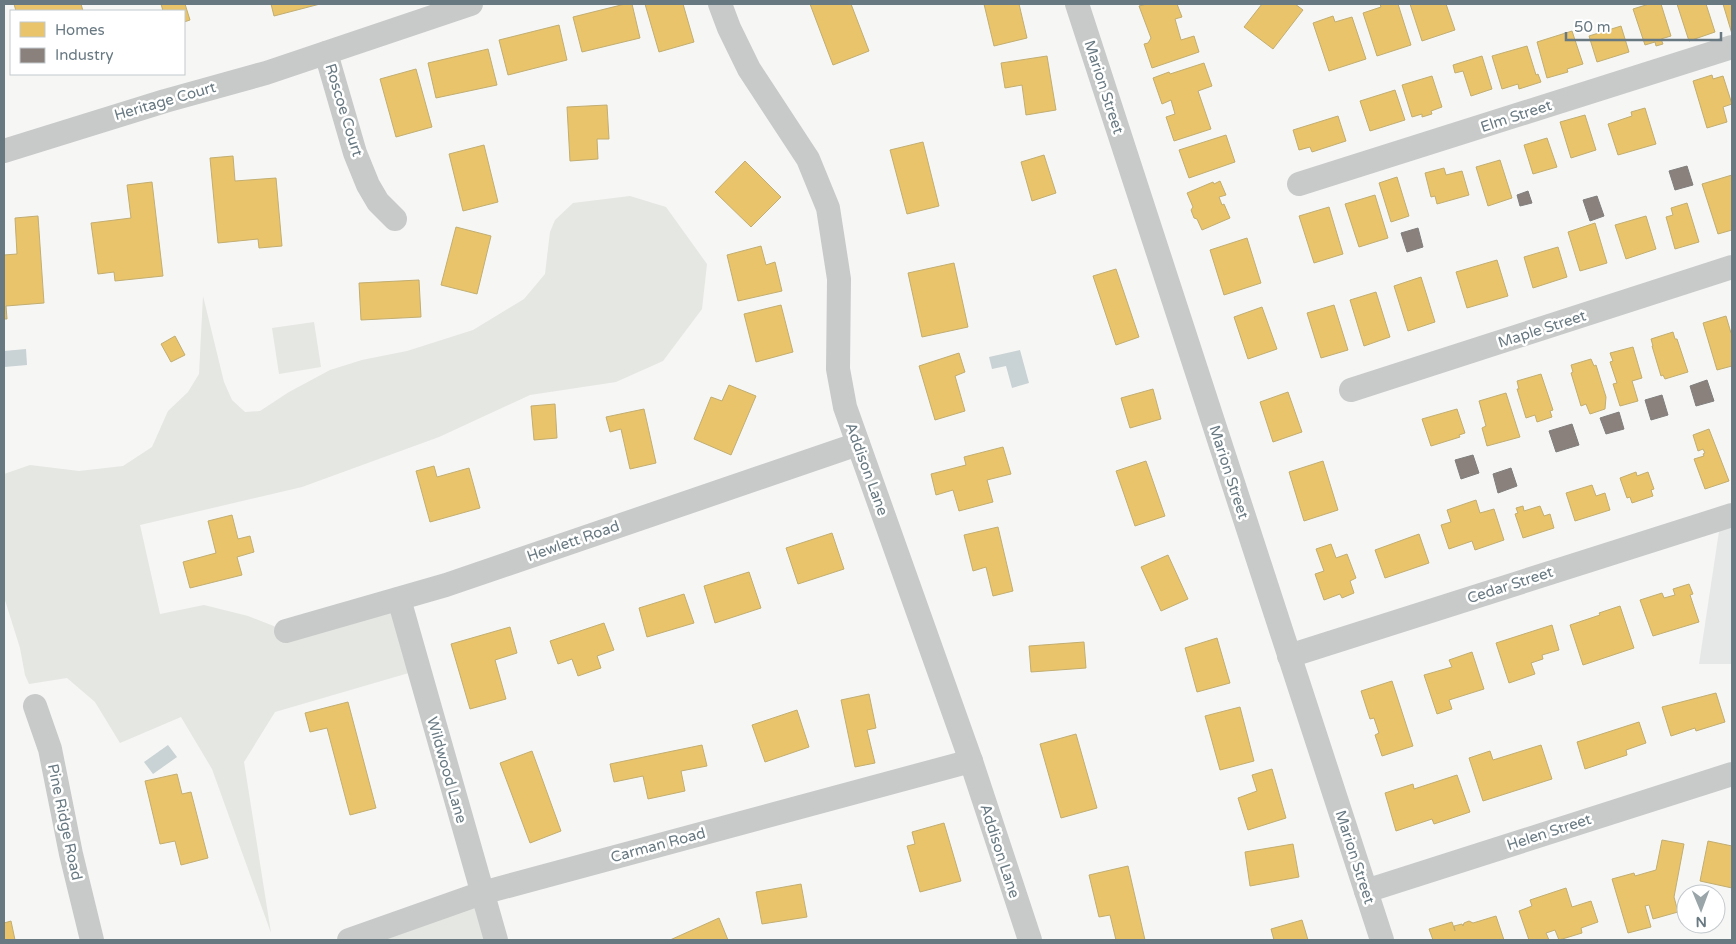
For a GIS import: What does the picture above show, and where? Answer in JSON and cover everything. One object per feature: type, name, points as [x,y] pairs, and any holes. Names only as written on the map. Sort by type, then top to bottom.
[{"type":"street","name":"Roscoe Court","points":[[395,219],[378,202],[368,185],[356,154],[326,53],[470,4]]},
{"type":"street","name":"Addison Lane","points":[[720,4],[729,28],[749,69],[808,159],[828,208],[839,279],[838,369],[845,407],[971,761],[1030,940]]},
{"type":"street","name":"Marion Street","points":[[1077,4],[1382,940]]},
{"type":"street","name":"Elm Street","points":[[1299,184],[1732,47]]},
{"type":"street","name":"Heritage Court","points":[[4,151],[165,100],[266,73],[326,53]]},
{"type":"street","name":"Maple Street","points":[[1351,390],[1732,268]]},
{"type":"street","name":"Hewlett Road","points":[[286,631],[446,585],[858,444]]},
{"type":"street","name":"Cedar Street","points":[[1289,656],[1732,515]]},
{"type":"street","name":"Wildwood Lane","points":[[399,599],[496,940]]},
{"type":"street","name":"Pine Ridge Road","points":[[35,706],[50,749],[71,854],[92,940]]},
{"type":"street","name":"Carman Road","points":[[349,940],[482,893],[971,761]]},
{"type":"street","name":"Helen Street","points":[[1366,891],[1732,774]]},
{"type":"shaded area","points":[[630,196],[666,207],[707,264],[702,309],[663,361],[616,382],[530,395],[439,437],[302,487],[140,525],[160,614],[204,605],[248,616],[286,631],[399,599],[419,670],[275,712],[244,762],[271,933],[212,769],[181,717],[120,743],[95,702],[67,678],[29,684],[4,597],[4,474],[30,465],[79,471],[123,466],[152,447],[168,411],[188,392],[199,374],[203,296],[224,382],[232,400],[245,412],[260,411],[289,392],[330,370],[362,360],[407,351],[473,330],[524,299],[545,274],[550,232],[555,220],[573,203]]},
{"type":"shaded area","points":[[314,322],[321,367],[279,374],[272,328]]},
{"type":"shaded area","points":[[26,349],[27,365],[4,367],[4,351]]},
{"type":"shaded area","points":[[1020,350],[1029,383],[1012,388],[1006,366],[992,369],[989,357]]},
{"type":"shaded area","points":[[1732,515],[1732,664],[1699,664],[1721,518]]},
{"type":"shaded area","points":[[168,745],[177,757],[153,774],[144,762]]},
{"type":"shaded area","points":[[482,893],[496,940],[353,940]]},
{"type":"building: Homes","points":[[14,4],[81,4],[83,10],[16,10]]},
{"type":"building: Homes","points":[[161,4],[185,4],[190,20],[185,22],[185,10],[163,10]]},
{"type":"building: Homes","points":[[271,4],[320,4],[274,16]]},
{"type":"building: Homes","points":[[625,4],[632,4],[640,38],[582,52],[573,17]]},
{"type":"building: Homes","points":[[645,4],[683,4],[694,42],[659,52]]},
{"type":"building: Homes","points":[[810,4],[851,4],[869,51],[833,65]]},
{"type":"building: Homes","points":[[984,4],[1019,4],[1027,38],[994,46]]},
{"type":"building: Homes","points":[[1147,4],[1177,4],[1182,17],[1175,19],[1181,40],[1194,36],[1199,52],[1152,68],[1144,44],[1148,43],[1151,38],[1139,6]]},
{"type":"building: Homes","points":[[1262,4],[1295,4],[1303,10],[1273,49],[1244,27]]},
{"type":"building: Homes","points":[[1380,4],[1398,4],[1411,45],[1377,56],[1363,13],[1381,7]]},
{"type":"building: Homes","points":[[1410,4],[1446,4],[1455,30],[1422,41]]},
{"type":"building: Homes","points":[[1649,4],[1661,4],[1671,36],[1661,39],[1663,44],[1656,46],[1655,42],[1645,45],[1633,9]]},
{"type":"building: Homes","points":[[1677,4],[1706,4],[1715,32],[1689,41]]},
{"type":"building: Homes","points":[[1723,4],[1732,4],[1732,34]]},
{"type":"building: Homes","points":[[1333,16],[1335,22],[1352,17],[1366,59],[1329,71],[1313,23]]},
{"type":"building: Homes","points":[[559,25],[567,60],[508,75],[499,40]]},
{"type":"building: Homes","points":[[1621,26],[1629,52],[1597,62],[1589,36]]},
{"type":"building: Homes","points":[[1572,31],[1583,64],[1567,69],[1568,72],[1547,78],[1537,42]]},
{"type":"building: Homes","points":[[1527,46],[1536,75],[1538,74],[1541,82],[1519,89],[1518,84],[1502,89],[1492,56]]},
{"type":"building: Homes","points":[[488,49],[497,85],[436,98],[428,63]]},
{"type":"building: Homes","points":[[1047,56],[1056,110],[1026,115],[1022,85],[1005,88],[1001,63]]},
{"type":"building: Homes","points":[[1482,56],[1492,89],[1471,96],[1463,71],[1455,73],[1453,65]]},
{"type":"building: Homes","points":[[1204,63],[1212,86],[1198,91],[1211,129],[1174,141],[1166,117],[1175,114],[1171,100],[1162,104],[1153,78]]},
{"type":"building: Homes","points":[[416,69],[432,127],[396,137],[380,79]]},
{"type":"building: Homes","points":[[1712,75],[1713,79],[1723,76],[1732,104],[1723,107],[1727,122],[1707,128],[1693,81]]},
{"type":"building: Homes","points":[[1432,76],[1442,107],[1431,111],[1432,114],[1412,117],[1402,85]]},
{"type":"building: Homes","points":[[1395,90],[1405,120],[1370,131],[1360,101]]},
{"type":"building: Homes","points":[[607,105],[609,139],[597,139],[598,159],[570,161],[567,107]]},
{"type":"building: Homes","points":[[1645,108],[1656,144],[1618,155],[1608,124],[1632,116],[1631,112]]},
{"type":"building: Homes","points":[[1585,115],[1596,150],[1571,158],[1560,122]]},
{"type":"building: Homes","points":[[1338,116],[1346,141],[1312,152],[1310,147],[1299,150],[1293,130]]},
{"type":"building: Homes","points":[[1226,135],[1235,162],[1189,178],[1179,150]]},
{"type":"building: Homes","points":[[1547,138],[1557,167],[1533,174],[1524,145]]},
{"type":"building: Homes","points":[[923,142],[939,206],[907,214],[890,150]]},
{"type":"building: Homes","points":[[484,145],[498,202],[463,211],[449,154]]},
{"type":"building: Homes","points":[[1044,155],[1056,193],[1032,201],[1021,162]]},
{"type":"building: Homes","points":[[233,156],[235,181],[276,178],[282,246],[259,248],[258,239],[218,243],[210,158]]},
{"type":"building: Homes","points":[[1500,160],[1512,198],[1488,206],[1476,167]]},
{"type":"building: Homes","points":[[745,161],[781,197],[751,227],[715,192]]},
{"type":"building: Homes","points":[[1444,168],[1446,175],[1462,171],[1469,195],[1437,204],[1435,196],[1431,197],[1425,173]]},
{"type":"building: Homes","points":[[1732,175],[1732,230],[1718,234],[1702,184]]},
{"type":"building: Homes","points":[[1397,177],[1409,216],[1391,222],[1379,183]]},
{"type":"building: Homes","points":[[1220,181],[1226,195],[1219,197],[1230,218],[1202,230],[1197,219],[1194,218],[1191,210],[1193,207],[1187,193]]},
{"type":"building: Homes","points":[[152,182],[163,276],[115,281],[114,272],[98,274],[91,223],[131,218],[127,185]]},
{"type":"building: Homes","points":[[1375,195],[1388,238],[1359,247],[1345,204]]},
{"type":"building: Homes","points":[[1687,203],[1699,242],[1675,249],[1666,217],[1673,215],[1671,208]]},
{"type":"building: Homes","points":[[1329,207],[1343,254],[1314,263],[1299,216]]},
{"type":"building: Homes","points":[[38,216],[44,303],[6,306],[7,319],[4,319],[4,255],[17,254],[15,218]]},
{"type":"building: Homes","points":[[1646,216],[1656,249],[1626,259],[1615,225]]},
{"type":"building: Homes","points":[[1595,223],[1607,263],[1580,271],[1568,232]]},
{"type":"building: Homes","points":[[456,227],[491,236],[477,294],[441,285]]},
{"type":"building: Homes","points":[[1247,238],[1261,283],[1224,295],[1210,250]]},
{"type":"building: Homes","points":[[761,246],[766,265],[775,262],[782,291],[738,301],[727,255]]},
{"type":"building: Homes","points":[[1558,247],[1567,277],[1533,288],[1524,257]]},
{"type":"building: Homes","points":[[1497,260],[1508,296],[1467,308],[1456,272]]},
{"type":"building: Homes","points":[[954,263],[968,327],[922,337],[908,273]]},
{"type":"building: Homes","points":[[1116,269],[1139,337],[1116,345],[1093,276]]},
{"type":"building: Homes","points":[[1421,277],[1435,322],[1408,331],[1394,286]]},
{"type":"building: Homes","points":[[419,280],[421,317],[361,320],[359,283]]},
{"type":"building: Homes","points":[[1376,292],[1390,337],[1364,346],[1350,300]]},
{"type":"building: Homes","points":[[781,305],[793,352],[756,362],[744,314]]},
{"type":"building: Homes","points":[[1334,305],[1348,350],[1321,358],[1307,313]]},
{"type":"building: Homes","points":[[1262,307],[1277,349],[1248,359],[1234,317]]},
{"type":"building: Homes","points":[[1726,316],[1732,333],[1732,366],[1717,370],[1703,323]]},
{"type":"building: Homes","points":[[1673,332],[1688,372],[1665,379],[1663,375],[1661,376],[1651,339]]},
{"type":"building: Homes","points":[[175,336],[185,355],[171,362],[161,344]]},
{"type":"building: Homes","points":[[1633,347],[1642,378],[1632,381],[1638,401],[1620,406],[1613,384],[1617,383],[1610,362],[1613,361],[1610,353]]},
{"type":"building: Homes","points":[[959,353],[965,372],[955,376],[965,411],[935,420],[919,366]]},
{"type":"building: Homes","points":[[1591,359],[1594,366],[1596,365],[1606,397],[1605,409],[1590,414],[1586,404],[1581,406],[1571,373],[1573,372],[1571,365]]},
{"type":"building: Homes","points":[[1541,374],[1553,410],[1550,411],[1552,417],[1537,422],[1535,415],[1526,418],[1517,389],[1519,389],[1517,381]]},
{"type":"building: Homes","points":[[729,385],[756,396],[731,455],[694,439],[711,397],[722,401]]},
{"type":"building: Homes","points":[[1153,389],[1161,419],[1130,428],[1121,398]]},
{"type":"building: Homes","points":[[1288,392],[1302,432],[1273,442],[1260,402]]},
{"type":"building: Homes","points":[[1506,393],[1520,437],[1487,446],[1482,428],[1486,426],[1479,401]]},
{"type":"building: Homes","points":[[555,404],[557,438],[534,440],[531,406]]},
{"type":"building: Homes","points":[[644,409],[656,463],[630,469],[621,429],[610,432],[606,417]]},
{"type":"building: Homes","points":[[1457,409],[1465,433],[1459,435],[1460,437],[1431,446],[1422,419]]},
{"type":"building: Homes","points":[[1709,429],[1729,481],[1705,489],[1694,459],[1704,456],[1703,454],[1705,453],[1703,449],[1698,451],[1693,435]]},
{"type":"building: Homes","points":[[1003,447],[1011,474],[987,480],[993,502],[959,511],[953,490],[936,495],[931,474],[966,465],[964,457]]},
{"type":"building: Homes","points":[[1146,461],[1165,516],[1135,526],[1116,471]]},
{"type":"building: Homes","points":[[1323,461],[1338,510],[1304,521],[1289,472]]},
{"type":"building: Homes","points":[[434,466],[437,477],[469,468],[480,508],[430,522],[416,471]]},
{"type":"building: Homes","points":[[1636,472],[1637,476],[1648,472],[1654,489],[1651,490],[1653,496],[1632,503],[1630,497],[1627,498],[1620,478]]},
{"type":"building: Homes","points":[[1592,485],[1596,496],[1605,493],[1610,510],[1575,521],[1566,493]]},
{"type":"building: Homes","points":[[1476,500],[1480,513],[1494,509],[1504,540],[1475,550],[1472,541],[1449,549],[1441,525],[1451,522],[1447,510]]},
{"type":"building: Homes","points":[[1523,506],[1524,511],[1540,506],[1544,516],[1550,514],[1554,528],[1523,538],[1515,514],[1518,513],[1516,508]]},
{"type":"building: Homes","points":[[232,515],[238,539],[250,536],[254,552],[237,557],[242,575],[190,588],[183,562],[216,553],[208,521]]},
{"type":"building: Homes","points":[[998,527],[1013,591],[993,596],[986,567],[973,571],[964,535]]},
{"type":"building: Homes","points":[[832,533],[844,569],[798,584],[786,548]]},
{"type":"building: Homes","points":[[1419,534],[1429,563],[1385,578],[1375,550]]},
{"type":"building: Homes","points":[[1331,544],[1336,558],[1347,554],[1356,578],[1350,581],[1354,593],[1342,598],[1340,594],[1324,600],[1315,574],[1324,571],[1316,549]]},
{"type":"building: Homes","points":[[1168,555],[1188,599],[1161,611],[1141,567]]},
{"type":"building: Homes","points":[[749,572],[761,608],[715,623],[704,586]]},
{"type":"building: Homes","points":[[1689,584],[1693,594],[1690,595],[1699,622],[1653,636],[1640,600],[1662,593],[1664,598],[1675,595],[1673,589]]},
{"type":"building: Homes","points":[[684,594],[694,623],[647,637],[639,608]]},
{"type":"building: Homes","points":[[1620,606],[1634,648],[1583,665],[1570,625]]},
{"type":"building: Homes","points":[[604,623],[614,650],[597,656],[601,668],[578,676],[572,659],[558,664],[550,641]]},
{"type":"building: Homes","points":[[1552,625],[1559,650],[1542,655],[1543,659],[1531,663],[1535,674],[1509,683],[1496,643]]},
{"type":"building: Homes","points":[[510,627],[517,653],[495,660],[506,699],[470,709],[451,644]]},
{"type":"building: Homes","points":[[1217,638],[1230,683],[1197,692],[1185,648]]},
{"type":"building: Homes","points":[[1084,642],[1086,668],[1031,672],[1029,646]]},
{"type":"building: Homes","points":[[1472,652],[1484,689],[1449,700],[1452,709],[1437,714],[1424,675],[1452,667],[1449,660]]},
{"type":"building: Homes","points":[[1392,681],[1413,746],[1382,756],[1375,735],[1379,733],[1374,718],[1370,719],[1361,691]]},
{"type":"building: Homes","points":[[1716,693],[1725,722],[1696,731],[1695,728],[1671,736],[1662,707]]},
{"type":"building: Homes","points":[[869,694],[876,728],[867,730],[875,763],[855,767],[841,700]]},
{"type":"building: Homes","points":[[348,702],[376,808],[350,815],[327,728],[310,732],[305,713]]},
{"type":"building: Homes","points":[[1240,707],[1254,761],[1220,770],[1205,716]]},
{"type":"building: Homes","points":[[797,710],[809,747],[765,762],[752,725]]},
{"type":"building: Homes","points":[[1639,722],[1646,743],[1626,750],[1627,755],[1585,769],[1577,742]]},
{"type":"building: Homes","points":[[1076,734],[1097,808],[1061,818],[1040,744]]},
{"type":"building: Homes","points":[[702,745],[707,766],[681,771],[685,791],[648,799],[643,776],[614,782],[610,764]]},
{"type":"building: Homes","points":[[1541,745],[1552,779],[1483,801],[1469,758],[1490,751],[1493,760]]},
{"type":"building: Homes","points":[[532,751],[561,831],[530,843],[500,763]]},
{"type":"building: Homes","points":[[1272,769],[1286,818],[1248,830],[1238,798],[1257,791],[1252,775]]},
{"type":"building: Homes","points":[[177,774],[182,794],[191,792],[208,858],[181,865],[175,841],[160,844],[145,781]]},
{"type":"building: Homes","points":[[1457,775],[1470,812],[1434,824],[1432,819],[1396,831],[1385,793],[1413,784],[1414,789]]},
{"type":"building: Homes","points":[[944,823],[961,881],[920,892],[907,846],[915,844],[912,832]]},
{"type":"building: Homes","points":[[1662,840],[1684,844],[1674,897],[1676,913],[1653,919],[1649,905],[1645,906],[1651,927],[1628,933],[1612,879],[1634,873],[1635,876],[1656,870]]},
{"type":"building: Homes","points":[[1708,841],[1732,846],[1732,888],[1726,887],[1726,884],[1700,881]]},
{"type":"building: Homes","points":[[1293,844],[1299,877],[1250,886],[1245,852]]},
{"type":"building: Homes","points":[[1128,866],[1145,940],[1116,940],[1110,915],[1099,917],[1089,875]]},
{"type":"building: Homes","points":[[801,884],[807,917],[762,924],[756,892]]},
{"type":"building: Homes","points":[[1566,888],[1572,907],[1591,901],[1598,922],[1581,928],[1582,933],[1559,940],[1555,930],[1546,933],[1549,940],[1529,940],[1519,911],[1532,906],[1530,900]]},
{"type":"building: Homes","points":[[1496,916],[1504,940],[1433,940],[1429,929],[1452,922],[1455,931],[1454,926],[1462,924],[1463,926],[1464,923],[1469,921],[1473,923]]},
{"type":"building: Homes","points":[[719,918],[728,940],[670,940]]},
{"type":"building: Homes","points":[[1302,920],[1308,940],[1274,940],[1271,929]]},
{"type":"building: Homes","points":[[11,921],[15,940],[4,940],[4,923]]},
{"type":"building: Industry","points":[[1687,166],[1693,185],[1675,190],[1669,171]]},
{"type":"building: Industry","points":[[1528,191],[1532,203],[1520,206],[1517,195]]},
{"type":"building: Industry","points":[[1597,196],[1604,216],[1590,221],[1583,200]]},
{"type":"building: Industry","points":[[1418,228],[1423,247],[1407,252],[1401,233]]},
{"type":"building: Industry","points":[[1707,380],[1714,401],[1696,406],[1690,386]]},
{"type":"building: Industry","points":[[1662,395],[1668,415],[1651,420],[1645,400]]},
{"type":"building: Industry","points":[[1619,412],[1624,429],[1606,434],[1600,418]]},
{"type":"building: Industry","points":[[1572,424],[1579,445],[1556,452],[1549,431]]},
{"type":"building: Industry","points":[[1473,455],[1479,473],[1461,479],[1455,460]]},
{"type":"building: Industry","points":[[1511,468],[1517,486],[1498,493],[1493,474]]}]
